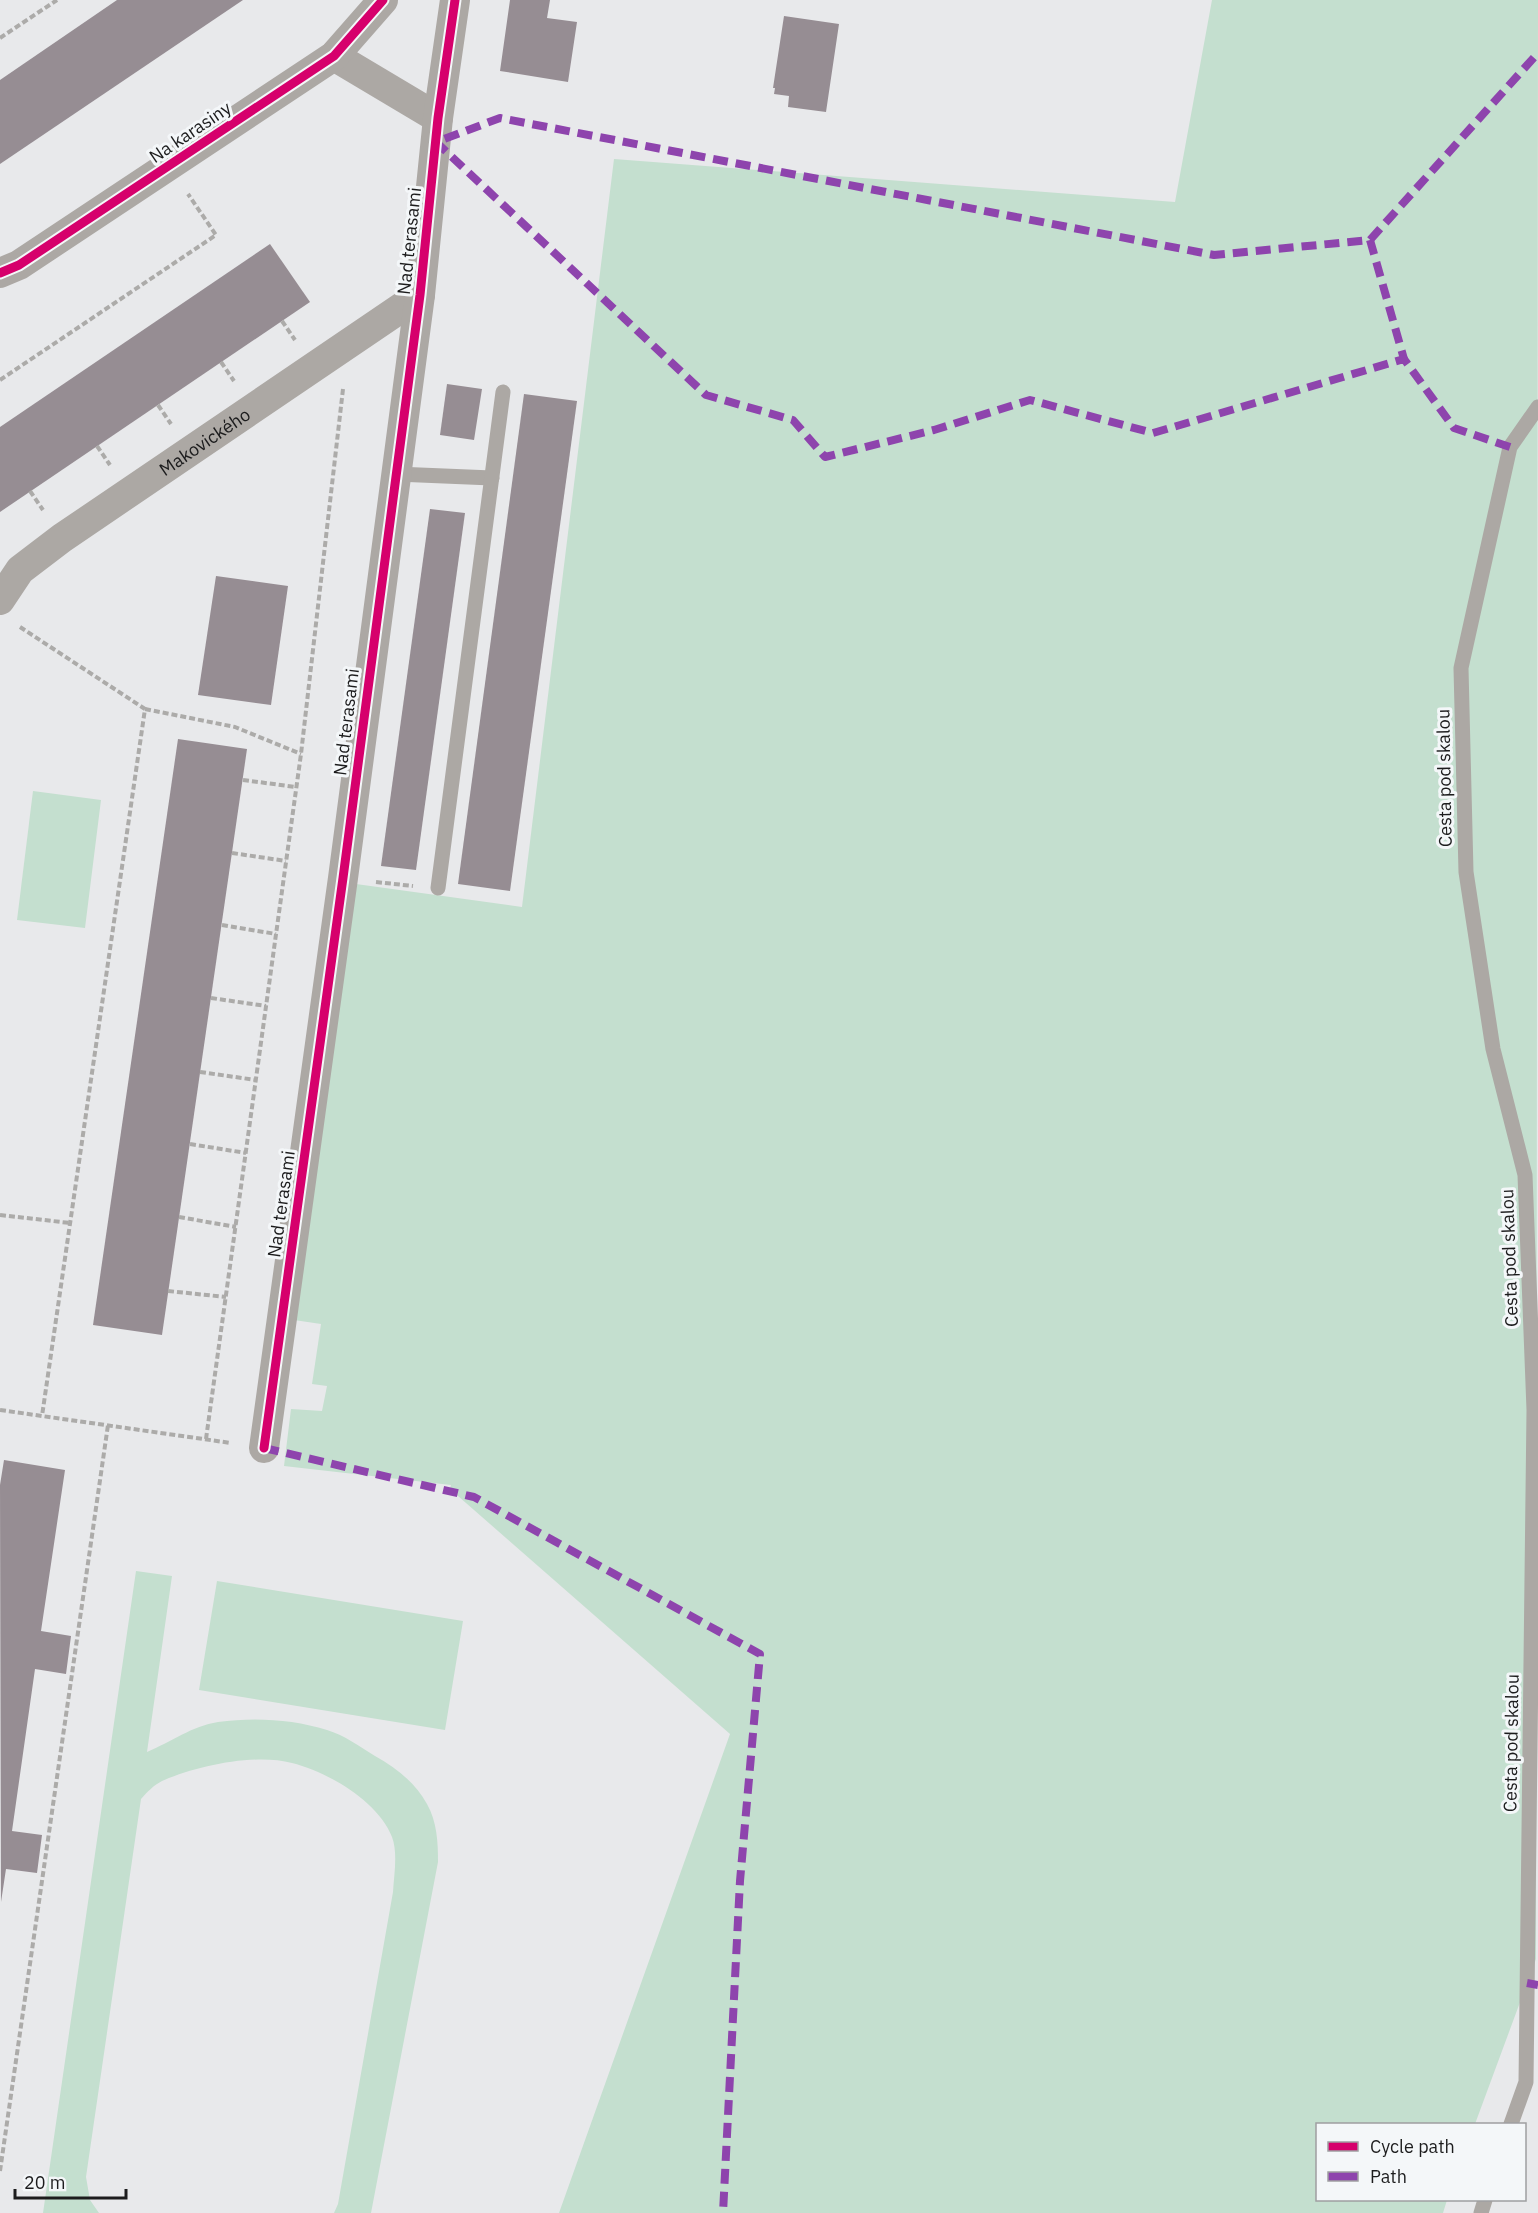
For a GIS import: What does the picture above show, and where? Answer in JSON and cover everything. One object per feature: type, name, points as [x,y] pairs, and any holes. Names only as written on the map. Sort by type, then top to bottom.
[{"type":"street","name":"Na karasiny","points":[[0,273],[19,265],[334,56],[383,0]]},
{"type":"street","name":"Nad terasami","points":[[264,1448],[343,878],[420,295],[438,118],[455,0]]},
{"type":"street","points":[[334,56],[438,118]]},
{"type":"street","name":"Makovického","points":[[0,600],[20,570],[62,538],[420,295]]},
{"type":"lane","points":[[438,888],[503,392]]},
{"type":"lane","name":"Cesta pod skalou","points":[[1512,2123],[1526,2082],[1534,1410],[1526,1175],[1493,1049],[1466,872],[1461,668],[1510,447],[1538,407]]},
{"type":"lane","points":[[396,474],[492,478]]},
{"type":"path","points":[[0,38],[57,0]]},
{"type":"path","points":[[0,380],[216,235],[196,205]]},
{"type":"path","points":[[206,1439],[301,754],[348,343]]},
{"type":"path","points":[[19,627],[145,709],[235,728],[301,754]]},
{"type":"path","points":[[42,1416],[145,709]]},
{"type":"path","points":[[243,780],[296,787]]},
{"type":"path","points":[[232,853],[286,861]]},
{"type":"path","points":[[343,878],[438,888]]},
{"type":"path","points":[[222,925],[276,934]]},
{"type":"path","points":[[211,998],[266,1006]]},
{"type":"path","points":[[200,1072],[256,1080]]},
{"type":"path","points":[[190,1144],[246,1153]]},
{"type":"path","points":[[0,1215],[70,1223]]},
{"type":"path","points":[[179,1217],[236,1227]]},
{"type":"path","points":[[168,1291],[226,1297]]},
{"type":"path","points":[[0,1410],[264,1448]]},
{"type":"path","points":[[0,2171],[108,1425]]},
{"type":"green space","points":[[1212,0],[1538,0],[1536,1959],[1475,2123],[1316,2123],[1316,2201],[1447,2201],[1443,2213],[559,2213],[730,1734],[450,1489],[451,1485],[284,1466],[291,1409],[322,1411],[327,1386],[312,1384],[321,1324],[294,1320],[356,884],[522,907],[614,159],[1175,202]]},
{"type":"green space","points":[[33,791],[101,800],[85,928],[17,920]]},
{"type":"green space","points":[[136,1571],[172,1576],[147,1752],[190,1731],[218,1722],[273,1720],[314,1726],[345,1738],[398,1771],[422,1796],[433,1818],[438,1862],[371,2213],[334,2213],[338,2204],[393,1892],[394,1843],[376,1812],[364,1800],[336,1781],[306,1767],[277,1760],[261,1759],[191,1770],[162,1781],[141,1799],[86,2177],[90,2200],[99,2213],[43,2213]]},
{"type":"green space","points":[[217,1581],[463,1621],[445,1730],[199,1690]]},
{"type":"building","points":[[117,0],[243,0],[0,164],[0,80]]},
{"type":"building","points":[[510,0],[550,0],[547,18],[577,22],[568,82],[500,71]]},
{"type":"building","points":[[784,16],[839,24],[826,112],[788,107],[789,96],[774,94]]},
{"type":"building","points":[[270,244],[310,302],[0,512],[0,427]]},
{"type":"building","points":[[447,384],[482,389],[474,440],[440,435]]},
{"type":"building","points":[[524,394],[577,401],[510,891],[458,884]]},
{"type":"building","points":[[430,509],[465,513],[416,870],[381,866]]},
{"type":"building","points":[[216,576],[288,586],[271,705],[198,695]]},
{"type":"building","points":[[178,739],[247,749],[162,1335],[93,1325]]},
{"type":"building","points":[[4,1460],[65,1470],[41,1631],[71,1636],[66,1674],[35,1669],[12,1831],[42,1835],[37,1873],[6,1869],[1,1902],[0,1485]]},
{"type":"marked path","points":[[1510,447],[1454,428],[1404,359],[1153,433],[1030,400],[934,430],[825,457],[793,420],[706,395],[436,142],[500,118],[1214,255],[1370,240],[1538,53]]},
{"type":"marked path","points":[[1370,240],[1404,359]]},
{"type":"marked path","points":[[264,1448],[474,1497],[760,1654],[740,1881],[723,2213]]},
{"type":"marked path","points":[[1527,1983],[1538,1985]]},
{"type":"cycle path","points":[[0,273],[19,265],[334,56],[383,0]]},
{"type":"cycle path","points":[[264,1448],[343,878],[420,295],[438,118],[455,0]]}]
